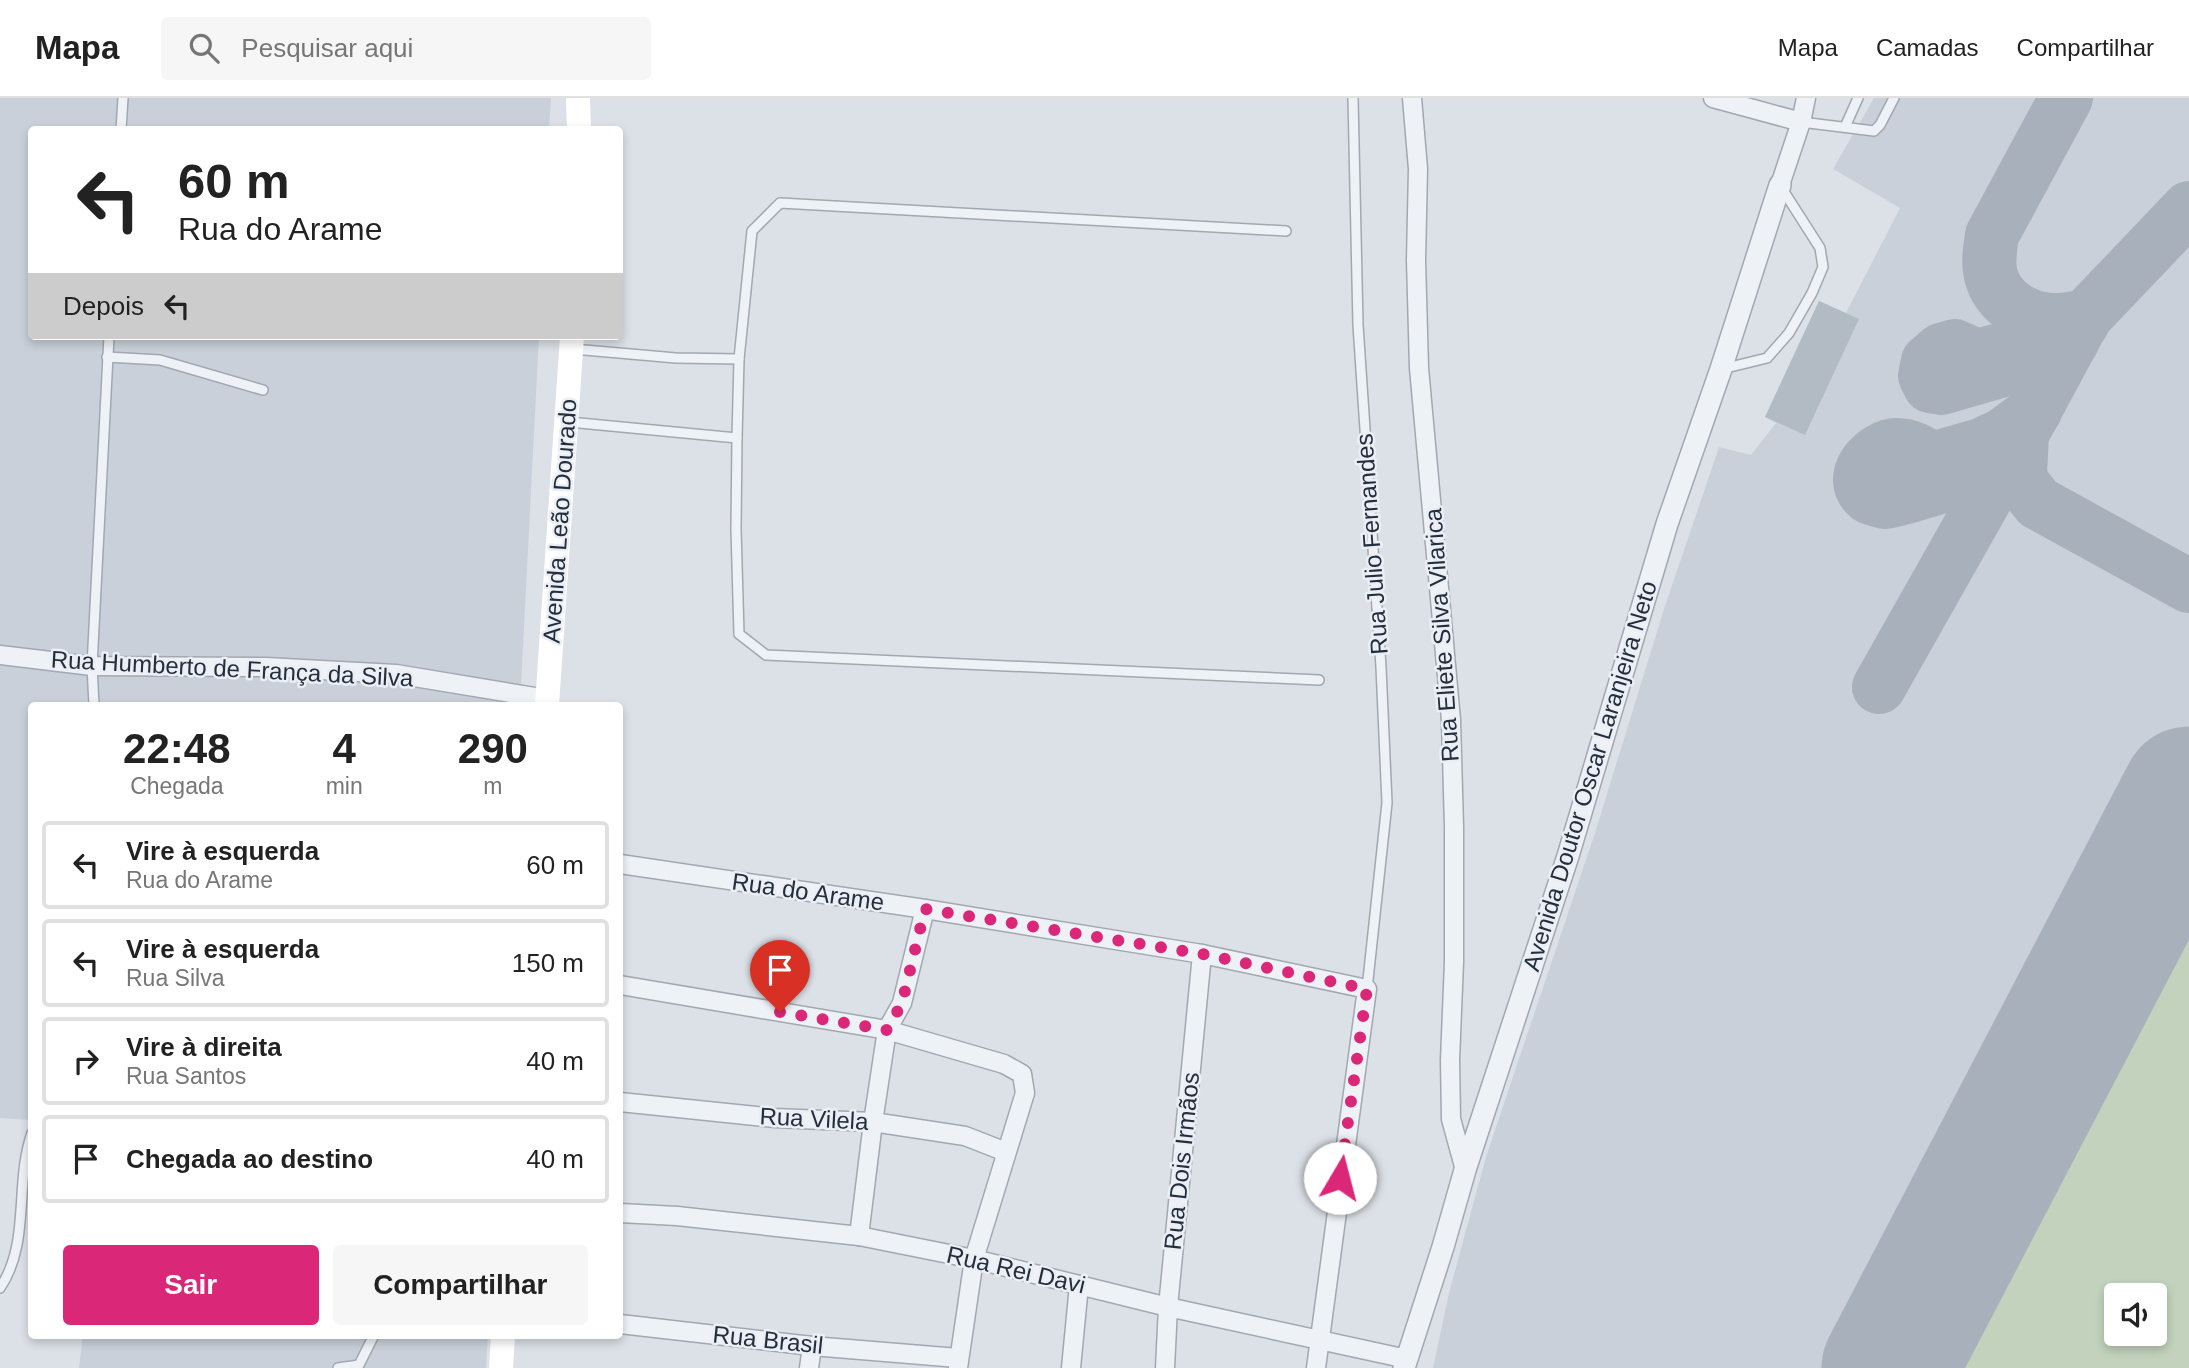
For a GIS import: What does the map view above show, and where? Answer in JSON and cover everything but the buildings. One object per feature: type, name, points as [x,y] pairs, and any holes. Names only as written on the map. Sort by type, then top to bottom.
[{"type":"main road","points":[[578,98],[579,126]]},
{"type":"main road","name":"Avenida Leão Dourado","points":[[547,702],[572,342]]},
{"type":"main road","points":[[501,1368],[503,1339]]},
{"type":"street","name":"Rua Eliete Silva Vilarica","points":[[1412,98],[1418,169],[1416,271],[1419,368],[1451,734],[1454,827],[1451,1119],[1465,1170]]},
{"type":"street","points":[[1713,98],[1801,122]]},
{"type":"street","points":[[1780,186],[1806,98]]},
{"type":"street","name":"Avenida Doutor Oscar Laranjeira Neto","points":[[1405,1363],[1567,856],[1667,524],[1780,186]]},
{"type":"street","name":"Rua Humberto de França da Silva","points":[[0,655],[92,666],[266,667],[396,674],[547,702]]},
{"type":"street","name":"Rua do Arame","points":[[623,864],[925,909],[1202,954],[1367,989]]},
{"type":"street","points":[[859,1236],[887,1030],[902,1003],[925,909]]},
{"type":"street","name":"Rua Dois Irmãos","points":[[1165,1368],[1168,1307],[1202,954]]},
{"type":"street","points":[[623,986],[887,1030],[1004,1064],[1022,1074],[1025,1093],[974,1259],[958,1363]]},
{"type":"street","points":[[1316,1368],[1367,989]]},
{"type":"street","name":"Rua Vilela","points":[[623,1102],[775,1118],[873,1122],[965,1136],[1006,1152]]},
{"type":"street","name":"Rua Rei Davi","points":[[623,1213],[677,1216],[859,1236],[974,1259],[1405,1363]]},
{"type":"street","points":[[1071,1368],[1079,1284]]},
{"type":"street","name":"Rua Brasil","points":[[623,1324],[958,1363]]},
{"type":"street","points":[[809,1368],[812,1346]]},
{"type":"lane","points":[[121,126],[123,98]]},
{"type":"lane","name":"Rua Julio Fernandes","points":[[1353,98],[1358,325],[1381,667],[1387,803],[1367,989]]},
{"type":"lane","points":[[1845,127],[1858,98]]},
{"type":"lane","points":[[1801,122],[1874,131],[1894,98]]},
{"type":"lane","points":[[1721,369],[1767,358],[1789,333],[1812,293],[1823,267],[1820,248],[1780,186]]},
{"type":"lane","points":[[1286,231],[780,203],[752,231],[739,359],[736,529],[739,634],[766,655],[1319,680]]},
{"type":"lane","points":[[94,702],[92,666],[109,340]]},
{"type":"lane","points":[[572,342],[676,358],[739,359]]},
{"type":"lane","points":[[107,357],[160,360],[262,390]]},
{"type":"lane","points":[[567,422],[737,438]]},
{"type":"lane","points":[[0,1288],[7,1278],[17,1249],[24,1162],[28,1148]]},
{"type":"lane","points":[[338,1368],[359,1365],[372,1339]]},
{"type":"shaded area","points":[[0,98],[551,98],[549,126],[28,126],[28,340],[539,340],[520,702],[28,702],[28,1120],[0,1118]]},
{"type":"shaded area","points":[[1874,98],[2189,98],[2189,1368],[1433,1368],[1449,1293],[1486,1157],[1595,833],[1664,609],[1719,447],[1751,455],[1776,423],[1765,417],[1819,301],[1846,313],[1900,208],[1833,169]]},
{"type":"shaded area","points":[[83,1339],[488,1339],[486,1368],[79,1368]]},
{"type":"green space","points":[[2189,902],[2189,1368],[1946,1368]]},
{"type":"taxiway","points":[[2066,98],[1992,235],[1989,257],[1996,288],[2015,308],[2042,319],[2084,317]]},
{"type":"taxiway","points":[[2189,208],[2085,317],[2022,434],[2020,473],[2023,484],[2038,503],[2189,586]]},
{"type":"taxiway","points":[[2072,342],[2041,359],[1941,388],[1930,386],[1925,376],[1928,361],[1941,350],[1955,346],[1977,356],[2060,334],[2082,324]]},
{"type":"taxiway","points":[[1879,687],[2022,434],[1993,462],[1973,476],[1891,501],[1870,498],[1862,489],[1861,472],[1865,464],[1888,446],[1902,445],[1920,451],[1932,459],[1981,445],[2004,434],[2035,411]]},
{"type":"runway","points":[[1889,1368],[2189,794]]},
{"type":"route","points":[[780,1012],[887,1030],[902,1003],[925,909],[1202,954],[1367,989],[1340,1178]]}]
